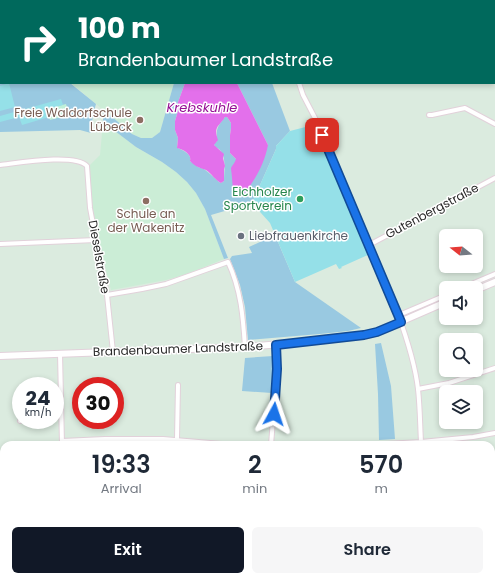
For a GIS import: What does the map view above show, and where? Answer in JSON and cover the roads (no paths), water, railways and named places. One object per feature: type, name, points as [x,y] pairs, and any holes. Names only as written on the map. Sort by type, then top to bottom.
[{"type":"main road","points":[[483,287],[495,282]]},
{"type":"main road","name":"Brandenbaumer Landstraße","points":[[0,356],[245,347],[364,335],[377,332],[439,305]]},
{"type":"street","points":[[300,84],[303,94],[315,118],[399,315],[414,366],[418,389],[421,441]]},
{"type":"street","points":[[429,114],[432,115],[465,108],[495,124]]},
{"type":"street","name":"Dieselstraße","points":[[0,165],[42,160],[63,160],[80,161],[88,168],[90,208],[107,294],[113,352]]},
{"type":"street","name":"Gutenbergstraße","points":[[369,245],[495,178]]},
{"type":"street","points":[[0,244],[96,240]]},
{"type":"street","points":[[107,294],[166,284],[228,262],[237,287],[241,304],[245,347]]},
{"type":"street","points":[[478,281],[495,274]]},
{"type":"street","points":[[399,315],[439,298]]},
{"type":"street","points":[[271,441],[276,376],[276,345]]},
{"type":"street","points":[[60,354],[60,377]]},
{"type":"street","points":[[418,389],[449,383],[495,368]]},
{"type":"street","points":[[177,439],[178,385]]},
{"type":"street","points":[[62,429],[62,441]]},
{"type":"street","points":[[431,441],[495,433]]},
{"type":"street","points":[[84,441],[105,439],[177,439],[190,441]]},
{"type":"water","name":"Krebskuhle","points":[[185,84],[238,84],[268,145],[259,171],[244,194],[235,192],[233,187],[231,168],[236,159],[230,153],[231,123],[227,117],[225,117],[216,129],[218,140],[214,145],[224,154],[224,181],[221,183],[206,170],[190,161],[190,157],[183,150],[177,148],[178,138],[175,130],[175,121],[178,111],[177,105]]},
{"type":"place","name":"Freie Waldorfschule Lübeck","points":[[140,120]]},
{"type":"place","name":"Eichholzer Sportverein","points":[[300,199]]},
{"type":"place","name":"Schule an der Wakenitz","points":[[146,201]]},
{"type":"place","name":"Liebfrauenkirche","points":[[241,236]]}]
